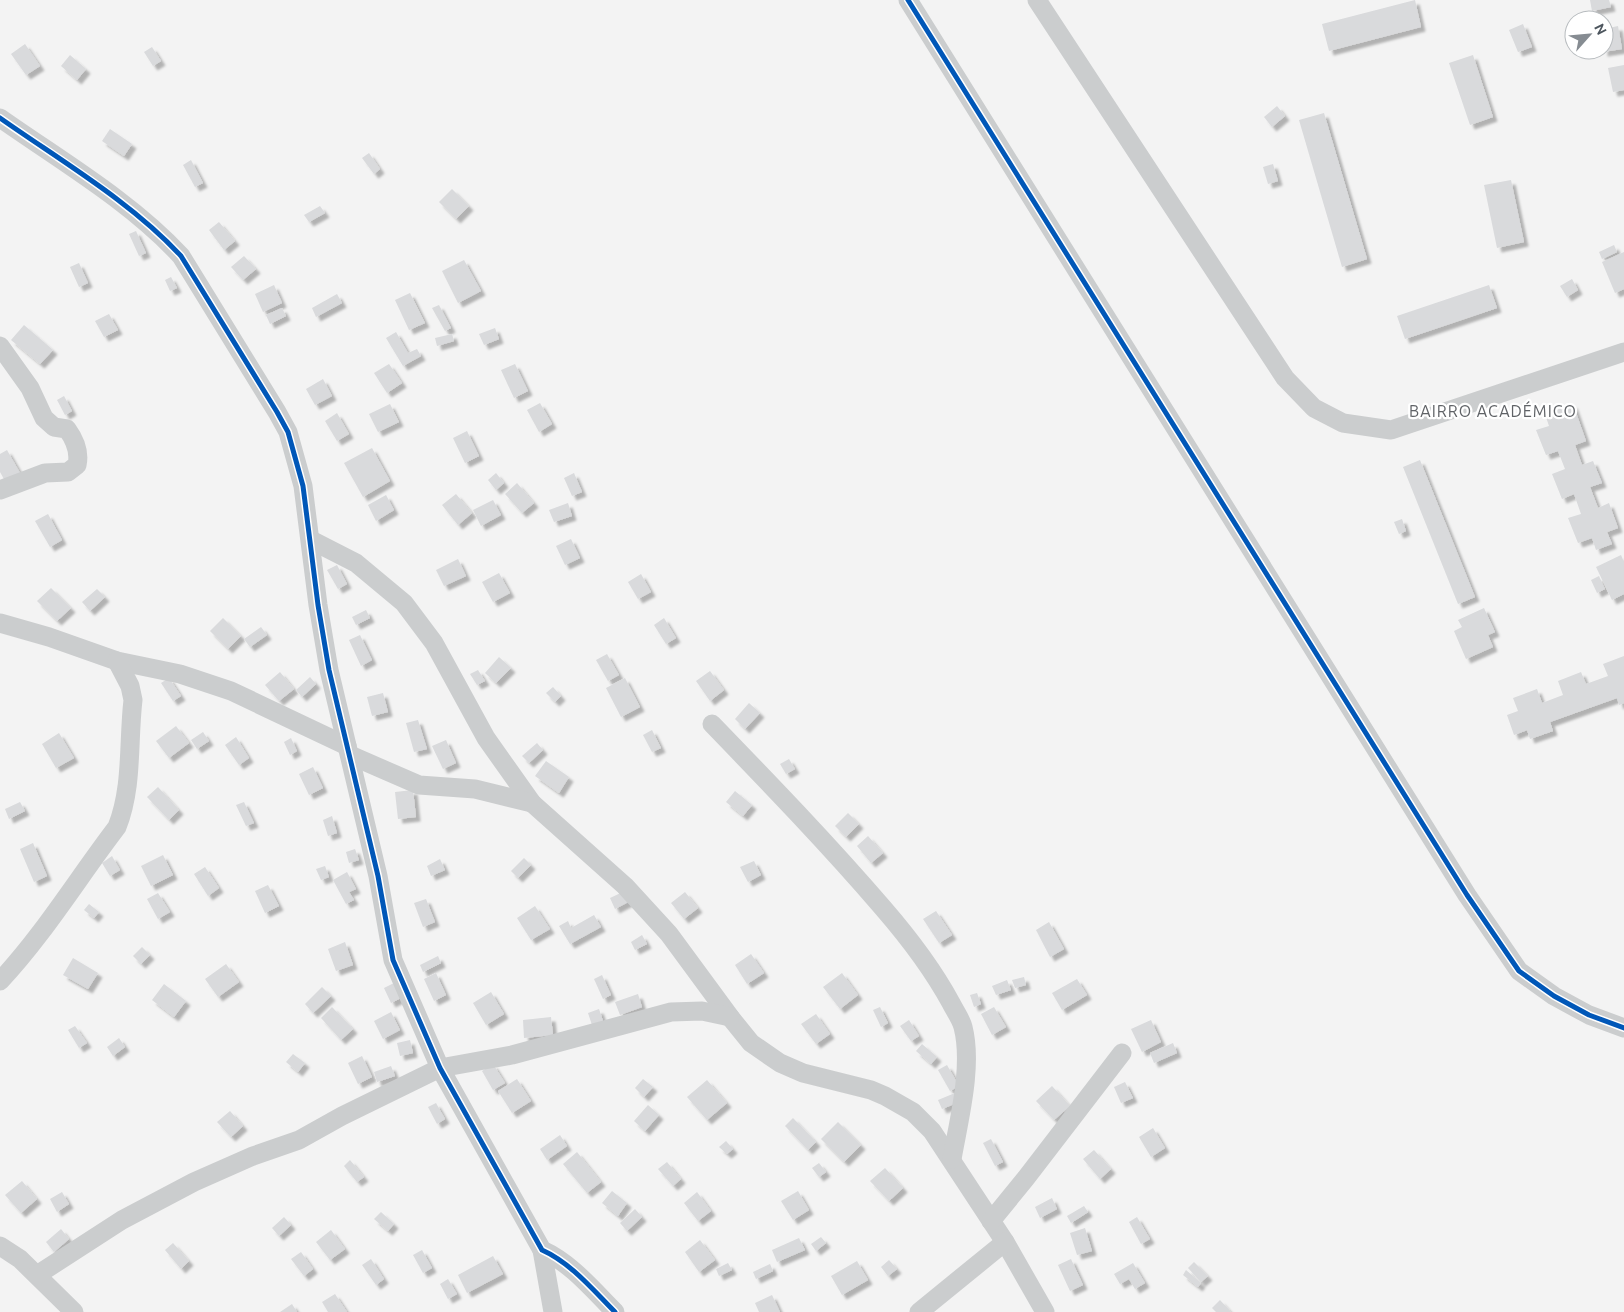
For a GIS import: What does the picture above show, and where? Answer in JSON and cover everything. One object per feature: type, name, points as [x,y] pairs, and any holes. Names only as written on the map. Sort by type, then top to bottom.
[{"type":"street","points":[[908,0],[1467,895],[1509,957],[1519,971],[1554,996],[1589,1015],[1624,1028]]},
{"type":"street","points":[[1037,0],[1285,378],[1314,408],[1343,423],[1391,430],[1624,352]]},
{"type":"street","points":[[0,118],[142,218],[181,256],[229,331],[288,432],[304,486],[318,605],[328,670],[349,750],[378,876],[393,960],[440,1068],[542,1250],[552,1312]]},
{"type":"street","points":[[0,346],[30,388],[44,418],[54,427],[67,429],[76,445],[78,454],[77,465],[68,472],[45,473],[0,490]]},
{"type":"street","points":[[311,540],[356,563],[404,603],[434,643],[486,738],[532,803],[625,886],[669,934],[730,1017],[751,1042],[780,1063],[803,1073],[871,1090],[904,1106],[932,1131],[1005,1242],[1045,1312]]},
{"type":"street","points":[[0,623],[49,637],[117,661],[180,674],[231,691],[419,785],[475,789],[532,803]]},
{"type":"street","points":[[0,981],[31,948],[60,902],[117,827],[123,813],[127,794],[133,700],[130,686],[117,661]]},
{"type":"street","points":[[712,724],[830,846],[914,946],[944,989],[962,1025],[966,1046],[960,1115],[952,1159]]},
{"type":"street","points":[[37,1275],[122,1220],[186,1186],[253,1156],[299,1140],[342,1116],[440,1068],[512,1055],[671,1012],[702,1011],[730,1017]]},
{"type":"street","points":[[990,1221],[1026,1178],[1122,1053]]},
{"type":"street","points":[[919,1312],[1005,1242]]},
{"type":"street","points":[[0,1246],[20,1259],[74,1312]]},
{"type":"street","points":[[542,1250],[562,1260],[616,1312]]},
{"type":"building","points":[[1415,0],[1421,27],[1329,51],[1322,24]]},
{"type":"building","points":[[1590,0],[1609,0],[1611,7],[1592,10]]},
{"type":"building","points":[[1523,24],[1532,47],[1518,52],[1509,30]]},
{"type":"building","points":[[1618,26],[1622,49],[1614,50],[1614,27]]},
{"type":"building","points":[[25,44],[40,66],[26,75],[11,54]]},
{"type":"building","points":[[152,47],[161,61],[153,66],[144,52]]},
{"type":"building","points":[[70,55],[86,69],[77,80],[61,66]]},
{"type":"building","points":[[1473,55],[1493,117],[1470,125],[1449,63]]},
{"type":"building","points":[[1624,65],[1624,90],[1613,92],[1608,68]]},
{"type":"building","points":[[1277,106],[1285,116],[1272,127],[1264,117]]},
{"type":"building","points":[[1324,113],[1367,259],[1342,267],[1299,120]]},
{"type":"building","points":[[110,129],[132,144],[124,156],[102,141]]},
{"type":"building","points":[[369,153],[380,169],[374,174],[362,158]]},
{"type":"building","points":[[191,160],[203,183],[195,187],[183,165]]},
{"type":"building","points":[[1273,164],[1278,181],[1268,184],[1263,167]]},
{"type":"building","points":[[1511,180],[1524,242],[1497,248],[1484,185]]},
{"type":"building","points":[[452,189],[469,206],[456,219],[439,202]]},
{"type":"building","points":[[320,206],[325,213],[309,222],[304,215]]},
{"type":"building","points":[[219,222],[235,241],[224,250],[209,230]]},
{"type":"building","points":[[136,231],[146,253],[139,256],[129,234]]},
{"type":"building","points":[[1614,245],[1617,252],[1602,259],[1599,252]]},
{"type":"building","points":[[1624,252],[1624,289],[1615,293],[1602,262]]},
{"type":"building","points":[[244,256],[256,269],[243,280],[231,267]]},
{"type":"building","points":[[464,260],[481,291],[458,303],[442,271]]},
{"type":"building","points":[[79,263],[88,283],[79,287],[70,267]]},
{"type":"building","points":[[171,277],[177,288],[170,291],[165,280]]},
{"type":"building","points":[[1572,279],[1578,290],[1567,297],[1560,286]]},
{"type":"building","points":[[274,285],[282,303],[263,312],[255,294]]},
{"type":"building","points":[[1489,285],[1497,308],[1405,339],[1397,316]]},
{"type":"building","points":[[410,293],[425,323],[409,330],[395,300]]},
{"type":"building","points":[[337,294],[342,303],[316,317],[312,308]]},
{"type":"building","points":[[439,305],[451,328],[445,331],[432,308]]},
{"type":"building","points":[[282,308],[286,316],[270,324],[266,315]]},
{"type":"building","points":[[109,314],[118,330],[104,337],[95,321]]},
{"type":"building","points":[[24,325],[53,350],[40,364],[11,340]]},
{"type":"building","points":[[495,328],[499,339],[484,345],[479,334]]},
{"type":"building","points":[[396,332],[408,353],[417,349],[421,356],[403,366],[386,338]]},
{"type":"building","points":[[452,334],[454,341],[437,346],[435,338]]},
{"type":"building","points":[[389,364],[402,383],[387,393],[374,373]]},
{"type":"building","points":[[515,364],[528,391],[514,398],[501,370]]},
{"type":"building","points":[[323,379],[332,396],[315,405],[306,389]]},
{"type":"building","points":[[64,396],[72,411],[65,415],[57,400]]},
{"type":"building","points":[[540,403],[552,424],[539,432],[527,410]]},
{"type":"building","points":[[390,404],[399,422],[378,432],[369,414]]},
{"type":"building","points":[[1573,404],[1586,441],[1575,445],[1582,465],[1593,461],[1602,483],[1590,487],[1598,508],[1609,503],[1618,528],[1607,532],[1612,544],[1596,550],[1592,538],[1578,543],[1568,518],[1581,514],[1574,494],[1562,499],[1552,474],[1565,469],[1558,451],[1546,455],[1536,430],[1549,426],[1545,414]]},
{"type":"building","points":[[337,413],[349,434],[337,441],[325,421]]},
{"type":"building","points":[[467,431],[479,456],[465,463],[453,438]]},
{"type":"building","points":[[372,448],[390,481],[363,497],[344,463]]},
{"type":"building","points":[[7,450],[20,473],[5,481],[0,472],[0,454]]},
{"type":"building","points":[[1420,460],[1475,597],[1458,604],[1403,467]]},
{"type":"building","points":[[496,473],[504,483],[496,490],[488,480]]},
{"type":"building","points":[[574,473],[582,492],[572,496],[564,478]]},
{"type":"building","points":[[517,483],[534,503],[522,513],[505,494]]},
{"type":"building","points":[[456,494],[472,513],[458,525],[442,505]]},
{"type":"building","points":[[386,495],[394,510],[376,521],[368,505]]},
{"type":"building","points":[[493,500],[501,515],[481,526],[473,510]]},
{"type":"building","points":[[568,503],[572,516],[554,522],[549,510]]},
{"type":"building","points":[[48,514],[62,540],[50,547],[35,521]]},
{"type":"building","points":[[1402,519],[1406,531],[1399,534],[1394,522]]},
{"type":"building","points":[[571,539],[580,558],[565,565],[556,546]]},
{"type":"building","points":[[1621,555],[1624,562],[1624,594],[1612,600],[1596,567]]},
{"type":"building","points":[[458,559],[466,576],[444,586],[436,570]]},
{"type":"building","points":[[337,565],[347,584],[338,589],[327,570]]},
{"type":"building","points":[[499,573],[510,593],[493,602],[482,582]]},
{"type":"building","points":[[641,574],[651,592],[638,599],[628,582]]},
{"type":"building","points":[[1599,576],[1605,589],[1597,593],[1591,580]]},
{"type":"building","points":[[51,588],[71,608],[57,621],[37,601]]},
{"type":"building","points":[[97,589],[105,597],[90,611],[82,602]]},
{"type":"building","points":[[1484,608],[1495,632],[1488,635],[1493,647],[1466,659],[1454,631],[1462,627],[1458,620]]},
{"type":"building","points":[[366,610],[370,618],[356,625],[352,617]]},
{"type":"building","points":[[223,618],[241,636],[228,649],[210,631]]},
{"type":"building","points":[[664,618],[676,638],[666,644],[654,625]]},
{"type":"building","points":[[261,627],[267,635],[250,647],[244,639]]},
{"type":"building","points":[[360,635],[372,660],[361,666],[349,640]]},
{"type":"building","points":[[607,654],[619,675],[608,681],[596,660]]},
{"type":"building","points":[[1624,656],[1624,703],[1619,705],[1617,698],[1550,722],[1553,731],[1530,739],[1527,730],[1514,735],[1507,715],[1518,711],[1513,698],[1537,689],[1542,703],[1563,695],[1558,681],[1581,672],[1586,684],[1608,676],[1603,664]]},
{"type":"building","points":[[499,657],[511,668],[496,683],[485,673]]},
{"type":"building","points":[[478,670],[485,681],[477,685],[470,674]]},
{"type":"building","points":[[710,671],[724,690],[710,701],[696,681]]},
{"type":"building","points":[[280,672],[294,689],[279,701],[265,685]]},
{"type":"building","points":[[310,677],[316,684],[302,697],[296,690]]},
{"type":"building","points":[[169,678],[181,696],[173,701],[161,683]]},
{"type":"building","points":[[625,678],[640,707],[621,717],[606,688]]},
{"type":"building","points":[[553,687],[561,696],[555,702],[546,693]]},
{"type":"building","points":[[383,693],[388,712],[372,716],[367,697]]},
{"type":"building","points":[[749,703],[760,713],[745,729],[735,719]]},
{"type":"building","points":[[418,720],[427,749],[414,752],[406,723]]},
{"type":"building","points":[[176,726],[189,743],[169,758],[156,741]]},
{"type":"building","points":[[652,730],[661,748],[652,752],[643,735]]},
{"type":"building","points":[[203,732],[209,741],[197,749],[191,740]]},
{"type":"building","points":[[59,733],[74,758],[56,768],[42,744]]},
{"type":"building","points":[[236,737],[249,758],[239,765],[225,745]]},
{"type":"building","points":[[291,738],[297,751],[290,755],[284,742]]},
{"type":"building","points":[[446,740],[456,763],[443,769],[432,746]]},
{"type":"building","points":[[537,743],[543,750],[529,763],[522,756]]},
{"type":"building","points":[[789,759],[795,769],[786,774],[780,764]]},
{"type":"building","points":[[546,761],[569,777],[559,793],[535,776]]},
{"type":"building","points":[[313,767],[323,788],[309,795],[299,774]]},
{"type":"building","points":[[158,787],[179,810],[169,820],[147,797]]},
{"type":"building","points":[[413,790],[416,817],[398,819],[395,792]]},
{"type":"building","points":[[735,791],[752,805],[743,816],[726,802]]},
{"type":"building","points":[[20,802],[25,811],[9,819],[5,809]]},
{"type":"building","points":[[244,802],[254,823],[246,826],[236,805]]},
{"type":"building","points":[[848,813],[859,824],[846,837],[835,826]]},
{"type":"building","points":[[332,816],[337,833],[328,836],[323,820]]},
{"type":"building","points":[[868,836],[883,853],[871,863],[857,846]]},
{"type":"building","points":[[33,843],[47,876],[34,882],[20,849]]},
{"type":"building","points":[[355,849],[359,860],[349,863],[346,852]]},
{"type":"building","points":[[163,855],[173,875],[151,886],[141,866]]},
{"type":"building","points":[[112,856],[120,870],[110,876],[102,863]]},
{"type":"building","points":[[524,858],[531,865],[518,878],[511,871]]},
{"type":"building","points":[[440,859],[445,870],[431,876],[427,866]]},
{"type":"building","points":[[754,861],[761,875],[748,882],[740,867]]},
{"type":"building","points":[[325,866],[329,877],[321,880],[316,869]]},
{"type":"building","points":[[205,867],[219,888],[208,896],[194,874]]},
{"type":"building","points":[[347,872],[356,889],[349,892],[354,900],[346,904],[333,880]]},
{"type":"building","points":[[268,885],[279,906],[265,913],[255,891]]},
{"type":"building","points":[[627,890],[632,900],[615,909],[610,898]]},
{"type":"building","points":[[685,892],[698,908],[684,919],[671,903]]},
{"type":"building","points":[[158,893],[170,912],[158,919],[147,899]]},
{"type":"building","points":[[426,899],[435,922],[423,927],[414,903]]},
{"type":"building","points":[[89,904],[99,912],[94,918],[84,910]]},
{"type":"building","points":[[535,906],[550,929],[531,940],[517,918]]},
{"type":"building","points":[[936,911],[952,935],[939,943],[923,919]]},
{"type":"building","points":[[594,915],[601,927],[570,944],[559,926],[568,921],[571,928]]},
{"type":"building","points":[[1049,922],[1064,949],[1050,957],[1036,930]]},
{"type":"building","points":[[642,935],[647,944],[635,950],[631,942]]},
{"type":"building","points":[[345,942],[353,965],[336,971],[328,949]]},
{"type":"building","points":[[142,947],[150,955],[141,964],[133,956]]},
{"type":"building","points":[[751,954],[764,973],[747,984],[735,965]]},
{"type":"building","points":[[438,956],[441,963],[423,972],[420,965]]},
{"type":"building","points":[[73,958],[98,973],[88,989],[63,975]]},
{"type":"building","points":[[226,964],[239,982],[218,997],[205,979]]},
{"type":"building","points":[[436,973],[446,995],[434,1001],[424,979]]},
{"type":"building","points":[[842,973],[858,995],[840,1009],[823,987]]},
{"type":"building","points":[[602,975],[611,995],[603,999],[594,979]]},
{"type":"building","points":[[1024,977],[1026,985],[1015,988],[1012,980]]},
{"type":"building","points":[[1077,979],[1087,995],[1062,1010],[1052,993]]},
{"type":"building","points":[[1007,980],[1011,990],[996,995],[992,986]]},
{"type":"building","points":[[394,983],[401,998],[391,1003],[384,988]]},
{"type":"building","points":[[164,984],[186,1001],[174,1017],[152,1000]]},
{"type":"building","points":[[322,987],[331,996],[313,1013],[305,1004]]},
{"type":"building","points":[[491,992],[504,1014],[486,1025],[473,1003]]},
{"type":"building","points":[[977,993],[981,1004],[974,1007],[970,995]]},
{"type":"building","points":[[638,994],[642,1007],[620,1015],[615,1002]]},
{"type":"building","points":[[332,1007],[353,1029],[341,1040],[321,1018]]},
{"type":"building","points":[[880,1007],[888,1023],[881,1027],[873,1010]]},
{"type":"building","points":[[994,1007],[1006,1027],[992,1035],[981,1014]]},
{"type":"building","points":[[599,1009],[603,1021],[592,1025],[588,1013]]},
{"type":"building","points":[[391,1012],[400,1030],[383,1039],[374,1021]]},
{"type":"building","points":[[816,1014],[830,1034],[816,1044],[801,1024]]},
{"type":"building","points":[[551,1017],[553,1035],[524,1038],[523,1020]]},
{"type":"building","points":[[909,1020],[919,1036],[911,1041],[900,1026]]},
{"type":"building","points":[[1151,1020],[1161,1042],[1142,1052],[1131,1029]]},
{"type":"building","points":[[75,1026],[87,1043],[79,1048],[68,1030]]},
{"type":"building","points":[[119,1038],[125,1047],[113,1056],[107,1047]]},
{"type":"building","points":[[410,1040],[413,1053],[400,1056],[397,1043]]},
{"type":"building","points":[[1173,1043],[1177,1053],[1154,1063],[1150,1053]]},
{"type":"building","points":[[922,1044],[937,1057],[931,1064],[916,1051]]},
{"type":"building","points":[[293,1054],[305,1063],[298,1072],[286,1062]]},
{"type":"building","points":[[362,1056],[372,1077],[358,1084],[348,1063]]},
{"type":"building","points":[[493,1064],[505,1083],[493,1090],[482,1071]]},
{"type":"building","points":[[947,1065],[959,1086],[950,1091],[938,1070]]},
{"type":"building","points":[[391,1066],[395,1076],[377,1082],[374,1072]]},
{"type":"building","points":[[517,1079],[531,1101],[512,1113],[498,1091]]},
{"type":"building","points":[[643,1079],[653,1087],[644,1097],[635,1088]]},
{"type":"building","points":[[707,1080],[727,1103],[707,1120],[687,1097]]},
{"type":"building","points":[[1125,1082],[1133,1098],[1121,1103],[1114,1087]]},
{"type":"building","points":[[1052,1086],[1070,1106],[1054,1120],[1036,1101]]},
{"type":"building","points":[[955,1093],[959,1102],[942,1109],[938,1100]]},
{"type":"building","points":[[436,1103],[445,1119],[437,1124],[428,1107]]},
{"type":"building","points":[[648,1105],[659,1115],[645,1131],[634,1121]]},
{"type":"building","points":[[230,1111],[243,1126],[231,1137],[217,1122]]},
{"type":"building","points":[[793,1118],[816,1142],[808,1150],[785,1126]]},
{"type":"building","points":[[838,1122],[861,1145],[844,1162],[821,1139]]},
{"type":"building","points":[[1153,1128],[1165,1148],[1151,1157],[1139,1137]]},
{"type":"building","points":[[560,1135],[567,1146],[547,1160],[540,1149]]},
{"type":"building","points":[[991,1139],[1003,1162],[995,1166],[983,1143]]},
{"type":"building","points":[[726,1141],[733,1149],[727,1154],[719,1147]]},
{"type":"building","points":[[1094,1150],[1111,1169],[1100,1179],[1083,1159]]},
{"type":"building","points":[[577,1152],[601,1182],[587,1193],[563,1164]]},
{"type":"building","points":[[350,1160],[364,1177],[357,1182],[344,1166]]},
{"type":"building","points":[[667,1162],[681,1179],[673,1186],[658,1169]]},
{"type":"building","points":[[819,1163],[826,1172],[819,1177],[812,1168]]},
{"type":"building","points":[[885,1168],[903,1188],[889,1201],[870,1181]]},
{"type":"building","points":[[22,1181],[37,1199],[21,1213],[5,1195]]},
{"type":"building","points":[[612,1191],[627,1203],[618,1216],[602,1203]]},
{"type":"building","points":[[798,1191],[809,1210],[793,1220],[781,1201]]},
{"type":"building","points":[[62,1192],[69,1204],[57,1212],[50,1199]]},
{"type":"building","points":[[697,1192],[711,1211],[698,1221],[684,1203]]},
{"type":"building","points":[[1052,1198],[1057,1209],[1040,1218],[1035,1207]]},
{"type":"building","points":[[1084,1206],[1088,1212],[1071,1223],[1067,1216]]},
{"type":"building","points":[[635,1209],[642,1217],[627,1231],[620,1223]]},
{"type":"building","points":[[381,1212],[394,1224],[388,1231],[374,1219]]},
{"type":"building","points":[[284,1217],[291,1225],[279,1236],[272,1228]]},
{"type":"building","points":[[1137,1217],[1150,1239],[1141,1244],[1129,1222]]},
{"type":"building","points":[[1085,1228],[1092,1251],[1077,1255],[1070,1233]]},
{"type":"building","points":[[61,1229],[69,1239],[54,1252],[46,1242]]},
{"type":"building","points":[[331,1230],[345,1249],[330,1260],[316,1242]]},
{"type":"building","points":[[821,1237],[826,1243],[816,1251],[811,1244]]},
{"type":"building","points":[[799,1238],[805,1250],[777,1262],[772,1250]]},
{"type":"building","points":[[700,1240],[715,1260],[699,1272],[685,1252]]},
{"type":"building","points":[[173,1243],[189,1261],[181,1269],[165,1250]]},
{"type":"building","points":[[422,1250],[432,1268],[423,1273],[413,1255]]},
{"type":"building","points":[[301,1252],[313,1269],[304,1276],[291,1259]]},
{"type":"building","points":[[493,1256],[503,1274],[467,1293],[458,1275]]},
{"type":"building","points":[[371,1259],[384,1279],[376,1285],[362,1265]]},
{"type":"building","points":[[1071,1259],[1083,1285],[1070,1291],[1058,1265]]},
{"type":"building","points":[[889,1260],[897,1269],[888,1276],[881,1267]]},
{"type":"building","points":[[857,1261],[868,1280],[842,1295],[831,1276]]},
{"type":"building","points":[[1194,1262],[1208,1276],[1201,1282],[1188,1268]]},
{"type":"building","points":[[728,1263],[732,1270],[719,1276],[716,1269]]},
{"type":"building","points":[[1133,1263],[1145,1283],[1135,1289],[1129,1279],[1120,1284],[1114,1274]]},
{"type":"building","points":[[770,1264],[773,1271],[756,1279],[753,1272]]},
{"type":"building","points":[[1186,1270],[1201,1283],[1198,1287],[1183,1275]]},
{"type":"building","points":[[448,1279],[457,1294],[448,1299],[440,1284]]},
{"type":"building","points":[[335,1294],[347,1312],[328,1312],[322,1302]]},
{"type":"building","points":[[772,1295],[780,1312],[759,1312],[755,1303]]},
{"type":"building","points":[[1220,1300],[1231,1312],[1216,1312],[1212,1308]]},
{"type":"building","points":[[292,1304],[297,1312],[280,1312]]},
{"type":"cycle path","points":[[908,0],[1467,895],[1519,971],[1554,996],[1589,1015],[1624,1028]]},
{"type":"cycle path","points":[[0,118],[71,166],[140,217],[181,256],[288,432],[303,486],[318,605],[329,670],[378,876],[393,960],[440,1068],[542,1250],[563,1262],[615,1312]]},
{"type":"district","name":"BAIRRO ACADÉMICO","points":[[1493,411]]}]
